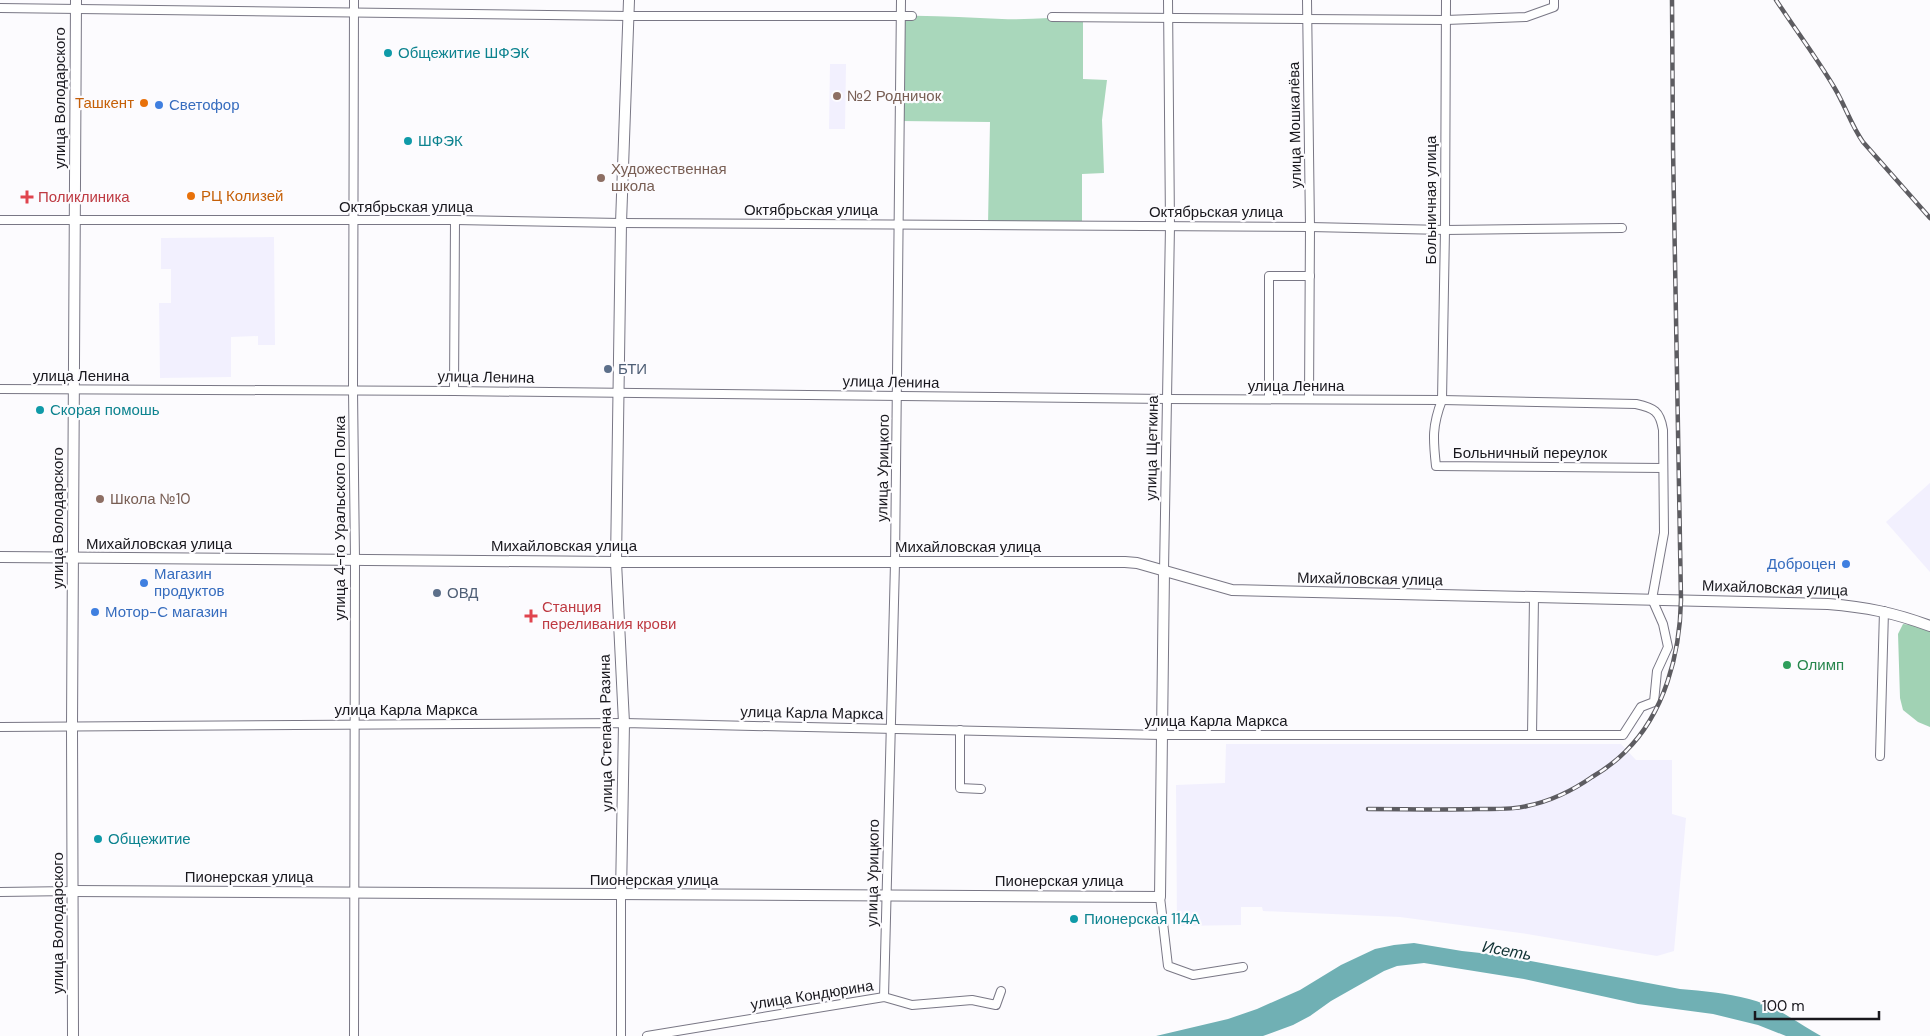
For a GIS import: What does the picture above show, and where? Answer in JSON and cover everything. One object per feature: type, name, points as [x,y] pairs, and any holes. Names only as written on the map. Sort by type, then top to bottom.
[{"type":"main road","name":"улица Степана Разина","points":[[621,895],[624,723],[616,562],[621,223],[628,0]]},
{"type":"main road","name":"улица Володарского","points":[[73,1036],[72,727],[76,4]]},
{"type":"main road","name":"Михайловская улица","points":[[0,557],[616,562],[1125,562],[1137,563],[1232,590],[1828,604],[1884,611],[1930,626]]},
{"type":"main road","name":"улица Щеткина","points":[[1160,897],[1164,571]]},
{"type":"main road","name":"Пионерская улица","points":[[72,891],[1160,897]]},
{"type":"street","name":"улица 4-го Уральского Полка","points":[[354,0],[354,1036]]},
{"type":"street","name":"улица Урицкого","points":[[884,997],[898,396],[901,0]]},
{"type":"street","name":"улица Щеткина","points":[[1164,571],[1170,226],[1168,0]]},
{"type":"street","name":"улица Мошкалёва","points":[[1307,0],[1310,227],[1309,399]]},
{"type":"street","name":"Больничная улица","points":[[1442,400],[1446,0]]},
{"type":"street","points":[[0,8],[76,4],[628,16],[912,16]]},
{"type":"street","points":[[1052,17],[1446,20],[1526,17],[1554,4]]},
{"type":"street","name":"Октябрьская улица","points":[[0,220],[455,220],[621,223],[1310,227],[1445,230],[1622,228]]},
{"type":"street","points":[[454,391],[455,220]]},
{"type":"street","points":[[1269,399],[1269,276],[1310,276]]},
{"type":"street","name":"улица Ленина","points":[[0,389],[353,390],[1168,399],[1442,400],[1647,406],[1656,411],[1661,418],[1663,468],[1664,533],[1652,599]]},
{"type":"street","name":"Больничный переулок","points":[[1442,400],[1435,418],[1433,442],[1436,466],[1663,468]]},
{"type":"street","points":[[1532,735],[1534,597]]},
{"type":"street","name":"улица Карла Маркса","points":[[0,727],[624,723],[1161,735],[1623,735],[1641,707],[1654,702],[1657,670],[1668,647],[1663,624],[1652,599]]},
{"type":"street","points":[[1880,756],[1884,611]]},
{"type":"street","points":[[960,730],[960,788],[981,790]]},
{"type":"street","name":"Пионерская улица","points":[[0,892],[72,891]]},
{"type":"street","points":[[620,1036],[621,895]]},
{"type":"street","points":[[1160,897],[1168,966],[1193,975],[1243,967]]},
{"type":"street","name":"улица Кондюрина","points":[[647,1036],[884,997],[912,1005],[972,1000],[996,1005],[1001,991]]},
{"type":"shaded area","name":"№2 Родничок","points":[[830,64],[846,64],[845,129],[829,129]]},
{"type":"shaded area","points":[[274,237],[275,345],[258,345],[258,336],[231,337],[231,377],[160,378],[159,303],[171,303],[171,269],[161,269],[161,238]]},
{"type":"shaded area","points":[[1930,483],[1930,572],[1886,522]]},
{"type":"shaded area","points":[[1226,744],[1621,744],[1636,760],[1672,760],[1672,814],[1686,818],[1674,951],[1657,956],[1527,934],[1400,917],[1263,911],[1262,907],[1241,907],[1241,925],[1177,926],[1176,785],[1225,783]]},
{"type":"green space","points":[[901,16],[1012,19],[1083,17],[1083,79],[1107,80],[1102,120],[1104,173],[1082,174],[1082,225],[988,224],[990,122],[900,121]]},
{"type":"green space","points":[[1903,624],[1930,631],[1930,727],[1918,722],[1903,710],[1900,698],[1898,634]]},
{"type":"water","points":[[1414,943],[1499,955],[1680,989],[1715,992],[1741,997],[1777,1010],[1821,1036],[1786,1036],[1758,1025],[1713,1014],[1638,1004],[1524,979],[1424,963],[1397,966],[1384,971],[1331,1001],[1310,1016],[1293,1025],[1263,1036],[1156,1036],[1228,1019],[1257,1009],[1300,990],[1341,965],[1375,949]]},
{"type":"railway","points":[[1368,809],[1508,809],[1536,804],[1561,795],[1601,772],[1625,752],[1650,719],[1668,681],[1677,641],[1681,600],[1672,0]]},
{"type":"railway","points":[[1776,0],[1834,87],[1863,142],[1930,218]]},
{"type":"place","name":"Общежитие ШФЭК","points":[[388,53]]},
{"type":"place","name":"№2 Родничок","points":[[837,96]]},
{"type":"place","name":"Ташкент","points":[[144,103]]},
{"type":"place","name":"Светофор","points":[[159,105]]},
{"type":"place","name":"ШФЭК","points":[[408,141]]},
{"type":"place","name":"Художественная школа","points":[[601,178]]},
{"type":"place","name":"РЦ Колизей","points":[[191,196]]},
{"type":"place","name":"Поликлиника","points":[[27,197]]},
{"type":"place","name":"БТИ","points":[[608,369]]},
{"type":"place","name":"Скорая помошь","points":[[40,410]]},
{"type":"place","name":"Школа №10","points":[[100,499]]},
{"type":"place","name":"Доброцен","points":[[1846,564]]},
{"type":"place","name":"Магазин продуктов","points":[[144,583]]},
{"type":"place","name":"ОВД","points":[[437,593]]},
{"type":"place","name":"Мотор-С магазин","points":[[95,612]]},
{"type":"place","name":"Станция переливания крови","points":[[531,616]]},
{"type":"place","name":"Олимп","points":[[1787,665]]},
{"type":"place","name":"Общежитие","points":[[98,839]]},
{"type":"place","name":"Пионерская 114А","points":[[1074,919]]},
{"type":"water label","name":"Исеть","points":[[1507,950]]}]
